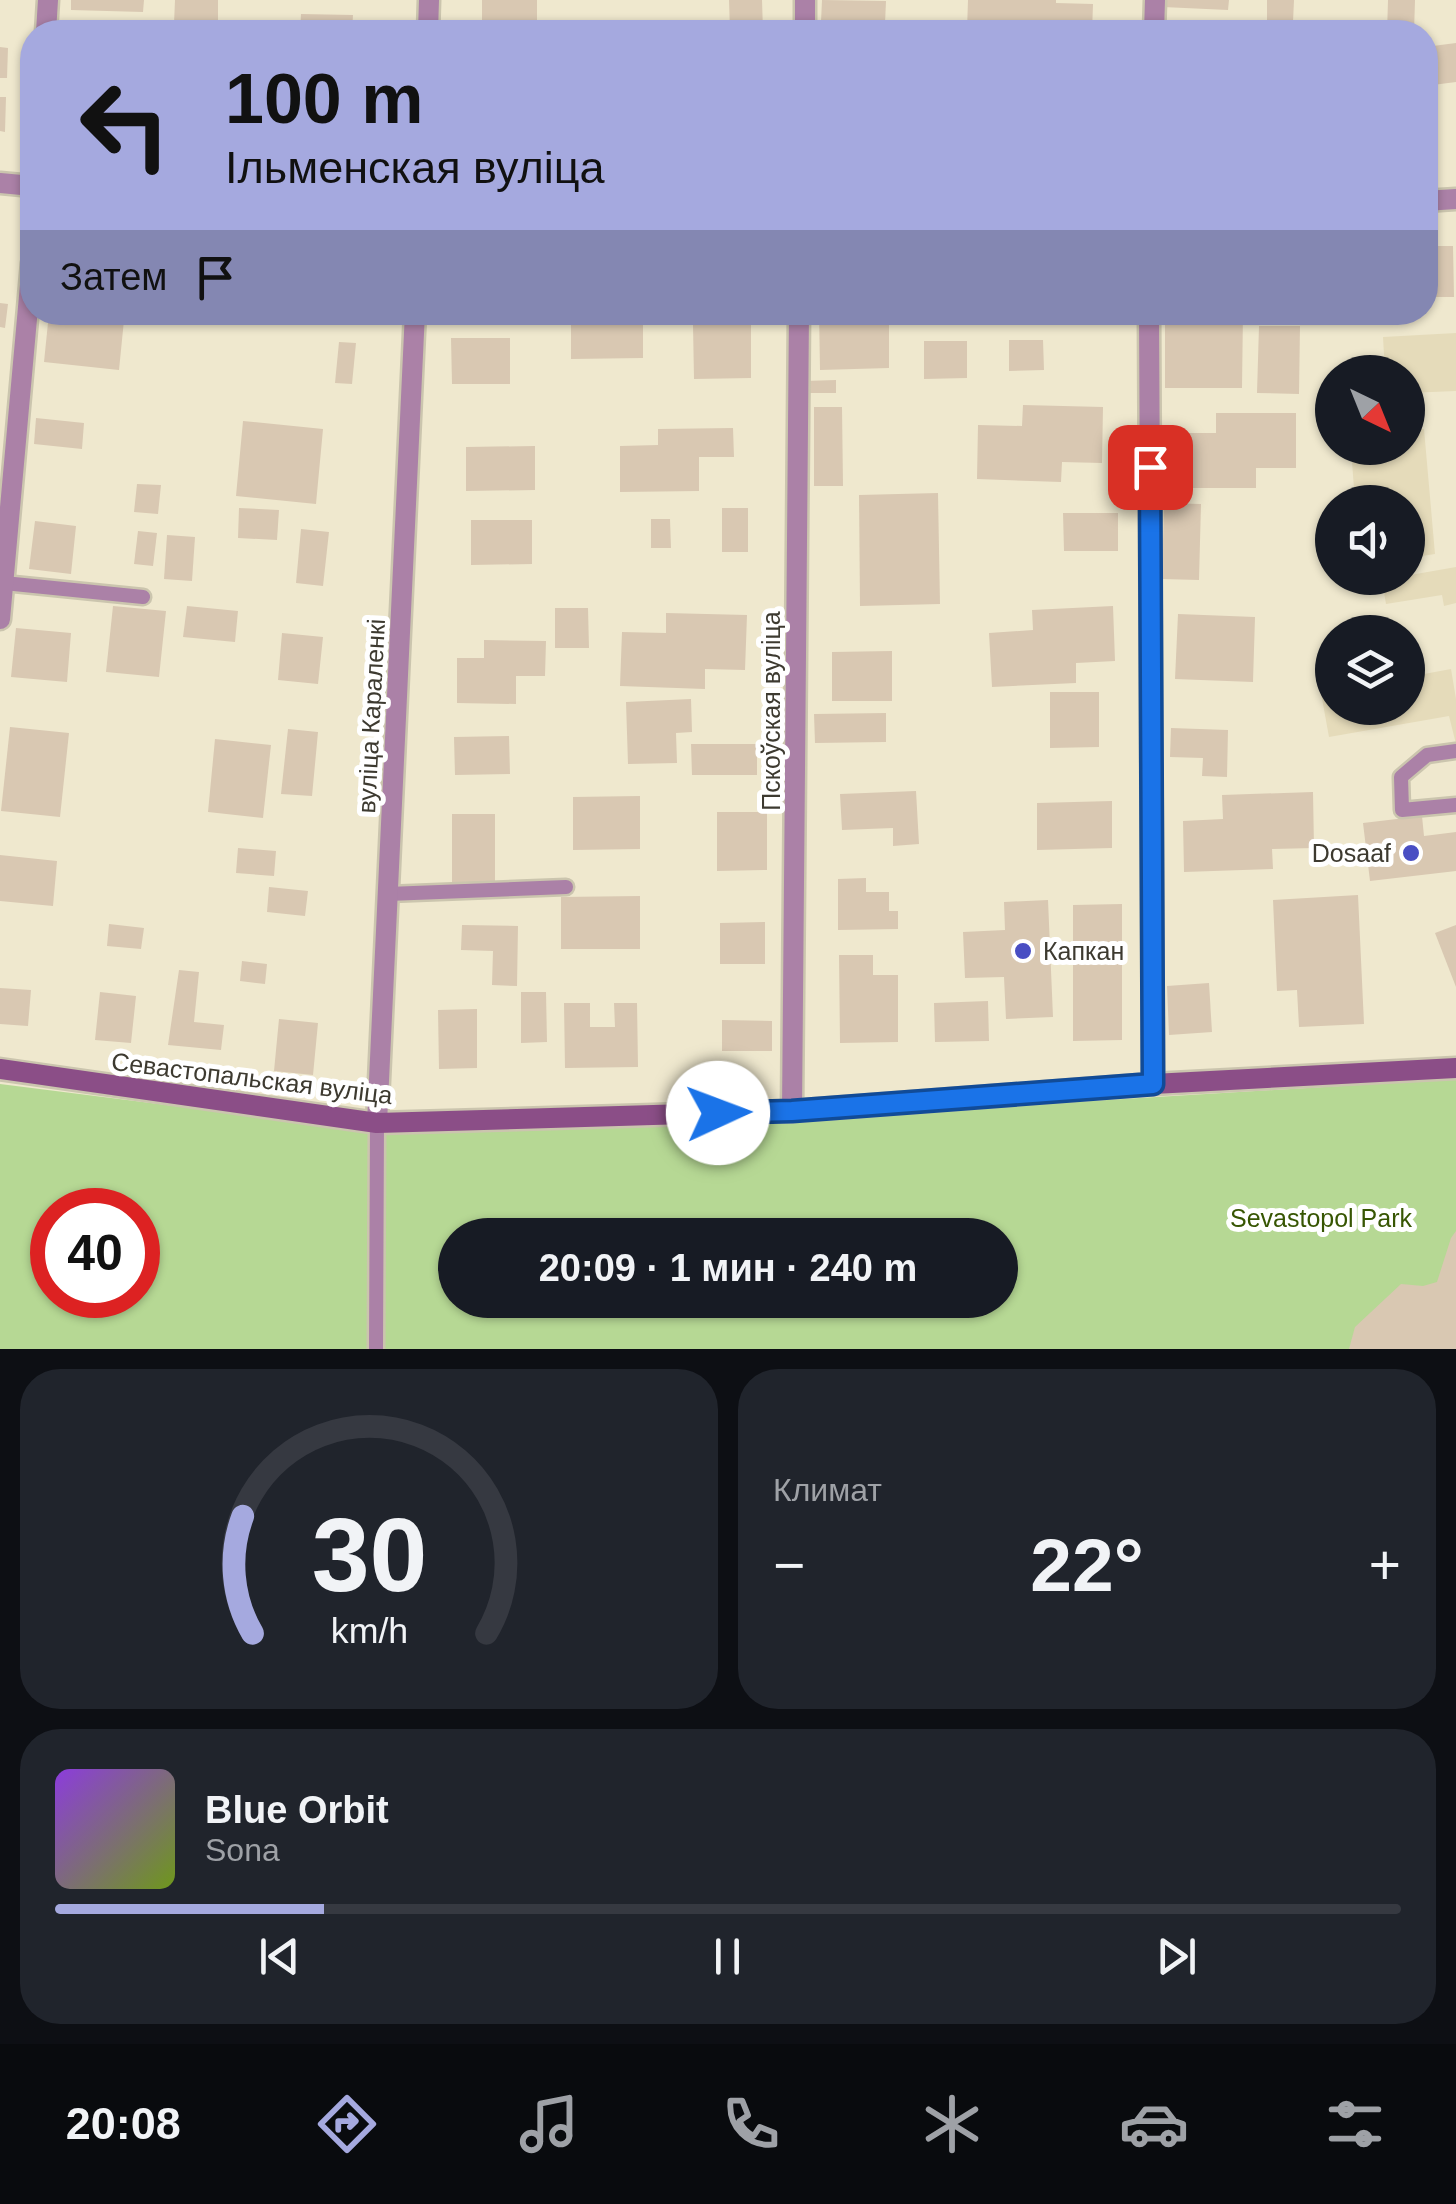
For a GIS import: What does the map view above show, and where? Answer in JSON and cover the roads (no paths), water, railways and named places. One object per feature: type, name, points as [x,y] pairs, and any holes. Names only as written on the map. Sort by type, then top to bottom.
[{"type":"street","points":[[0,619],[27,325]]},
{"type":"street","name":"вуліца Караленкі","points":[[377,1123],[414,325]]},
{"type":"street","name":"Пскоўская вуліца","points":[[792,1111],[799,325]]},
{"type":"street","points":[[1148,325],[1153,1084]]},
{"type":"street","name":"Севастопальская вуліца","points":[[0,1069],[377,1123],[792,1111],[1153,1084],[1456,1068]]},
{"type":"lane","points":[[4,582],[143,597]]},
{"type":"lane","points":[[1456,752],[1427,755],[1401,778],[1402,810],[1456,806]]},
{"type":"lane","points":[[388,894],[566,887]]},
{"type":"lane","points":[[376,1349],[377,1123]]},
{"type":"place","name":"Dosaaf","points":[[1411,853]]},
{"type":"place","name":"Капкан","points":[[1023,951]]},
{"type":"park label","name":"Sevastopol Park","points":[[1321,1218]]}]
